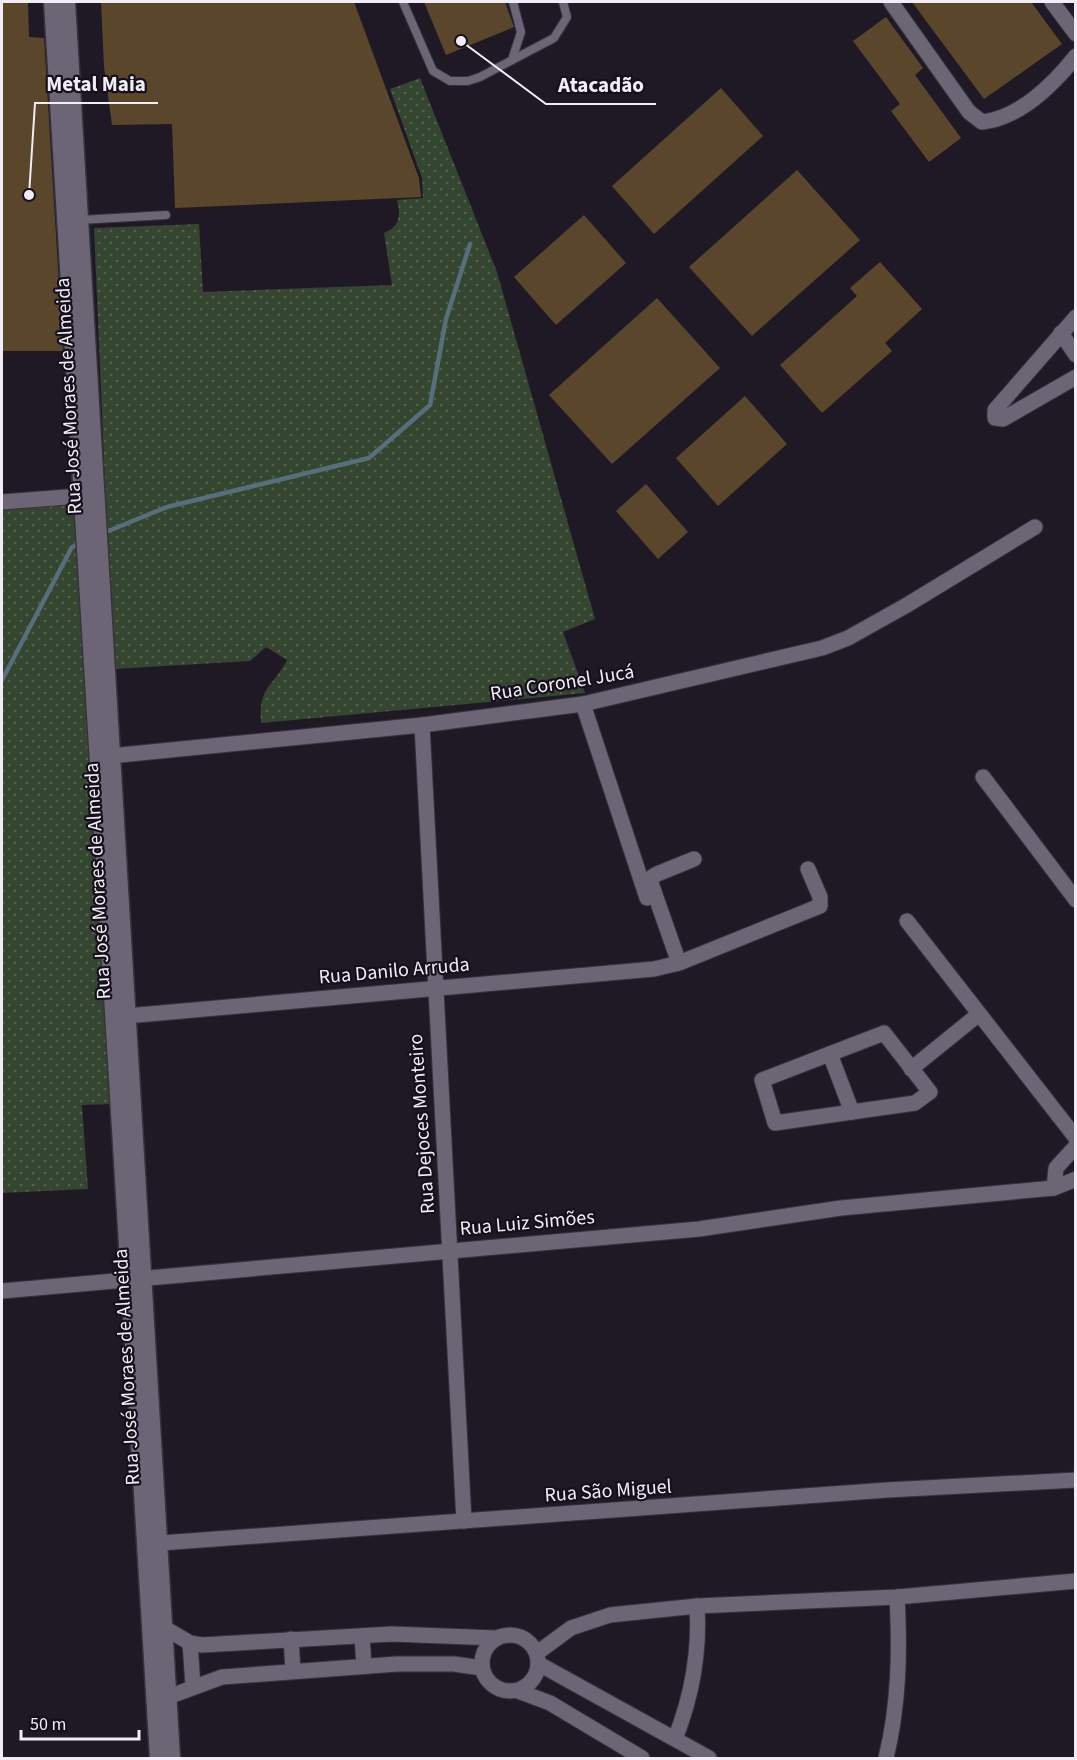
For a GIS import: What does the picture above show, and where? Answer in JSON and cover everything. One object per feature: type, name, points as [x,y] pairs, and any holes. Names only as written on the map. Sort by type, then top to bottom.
[{"type":"street","name":"Rua José Moraes de Almeida","points":[[52,2],[63,65]]},
{"type":"street","name":"Rua José Moraes de Almeida","points":[[67,2],[63,65],[70,203],[160,1698],[172,1758]]},
{"type":"street","points":[[891,2],[969,112],[982,122],[997,120],[1017,111],[1076,56]]},
{"type":"street","points":[[1052,2],[1076,34]]},
{"type":"street","name":"Rua José Moraes de Almeida","points":[[70,203],[78,220],[75,282]]},
{"type":"street","points":[[1076,317],[995,410],[995,418],[1003,419],[1076,376]]},
{"type":"street","points":[[1061,333],[1076,355]]},
{"type":"street","points":[[2,502],[88,495]]},
{"type":"street","name":"Rua Coronel Jucá","points":[[104,757],[422,725],[583,704],[833,645],[907,605],[1035,527]]},
{"type":"street","points":[[583,704],[674,965]]},
{"type":"street","name":"Rua Dejoces Monteiro","points":[[422,725],[434,987],[464,1521]]},
{"type":"street","points":[[983,777],[1076,900]]},
{"type":"street","points":[[674,965],[651,883],[652,877],[694,859]]},
{"type":"street","name":"Rua Danilo Arruda","points":[[119,1017],[674,965],[820,906],[820,897],[808,869]]},
{"type":"street","points":[[907,921],[1076,1138]]},
{"type":"street","points":[[911,1069],[979,1014]]},
{"type":"street","points":[[884,1033],[911,1069],[930,1092],[915,1103],[775,1123],[762,1080],[884,1033]]},
{"type":"street","points":[[830,1054],[852,1112]]},
{"type":"street","points":[[1054,1188],[1056,1168],[1076,1146]]},
{"type":"street","name":"Rua Luiz Simões","points":[[2,1292],[135,1278],[699,1229],[841,1208],[1054,1188],[1076,1179]]},
{"type":"street","name":"Rua São Miguel","points":[[151,1543],[887,1490],[1076,1480]]},
{"type":"street","name":"Rua José Moraes de Almeida","points":[[151,1543],[164,1627],[158,1758]]},
{"type":"street","points":[[496,1638],[487,1646],[482,1656],[482,1668],[486,1679],[495,1688],[506,1692],[518,1691],[528,1686],[536,1676],[538,1658],[570,1628],[595,1618],[697,1606],[897,1596],[1076,1581]]},
{"type":"street","points":[[886,1758],[893,1729],[900,1657],[897,1596]]},
{"type":"street","points":[[675,1739],[686,1712],[698,1649],[697,1606]]},
{"type":"street","points":[[164,1627],[190,1643],[217,1645],[392,1634],[496,1638],[508,1635],[520,1636],[530,1643],[538,1658],[709,1758]]},
{"type":"street","points":[[362,1636],[364,1666]]},
{"type":"street","points":[[291,1639],[293,1670]]},
{"type":"street","points":[[190,1643],[193,1686]]},
{"type":"street","points":[[160,1698],[222,1677],[293,1670],[454,1664],[482,1668]]},
{"type":"street","points":[[518,1691],[550,1703],[642,1758]]},
{"type":"lane","points":[[403,2],[426,60],[433,71],[450,81],[468,81],[554,38],[567,17],[562,2]]},
{"type":"lane","points":[[512,60],[521,32],[513,2]]},
{"type":"lane","points":[[78,220],[166,215]]},
{"type":"green space","points":[[420,78],[497,272],[595,619],[563,632],[585,693],[261,723],[264,694],[287,660],[266,647],[250,661],[113,669],[94,228],[199,224],[203,292],[392,285],[384,233],[398,220],[397,200],[423,198],[422,178],[390,89]]},
{"type":"green space","points":[[78,498],[111,1104],[82,1105],[88,1189],[2,1193],[2,505]]},
{"type":"building","points":[[2,2],[28,2],[29,37],[44,38],[63,351],[2,351]]},
{"type":"building","points":[[101,2],[354,2],[419,178],[421,197],[175,208],[172,124],[112,125],[104,67]]},
{"type":"building","points":[[424,2],[505,2],[514,27],[446,55]]},
{"type":"building","points":[[912,2],[1031,2],[1062,44],[984,99]]},
{"type":"building","points":[[886,17],[923,68],[915,75],[961,138],[929,162],[891,111],[900,104],[853,41]]},
{"type":"building","points":[[721,88],[763,136],[654,234],[612,186]]},
{"type":"building","points":[[797,170],[860,240],[752,336],[689,267]]},
{"type":"building","points":[[584,215],[626,263],[556,325],[514,277]]},
{"type":"building","points":[[880,262],[922,309],[885,343],[892,351],[822,413],[780,365],[857,296],[850,288]]},
{"type":"building","points":[[657,298],[720,368],[612,464],[549,395]]},
{"type":"building","points":[[745,396],[787,444],[718,506],[676,458]]},
{"type":"building","points":[[646,484],[688,532],[658,559],[616,511]]},
{"type":"waterway","points":[[106,532],[167,507],[369,458],[430,405],[446,319],[470,244]]},
{"type":"waterway","points":[[2,680],[72,547],[77,545]]},
{"type":"place","name":"Atacadão","points":[[461,41]]},
{"type":"place","name":"Metal Maia","points":[[29,195]]}]
